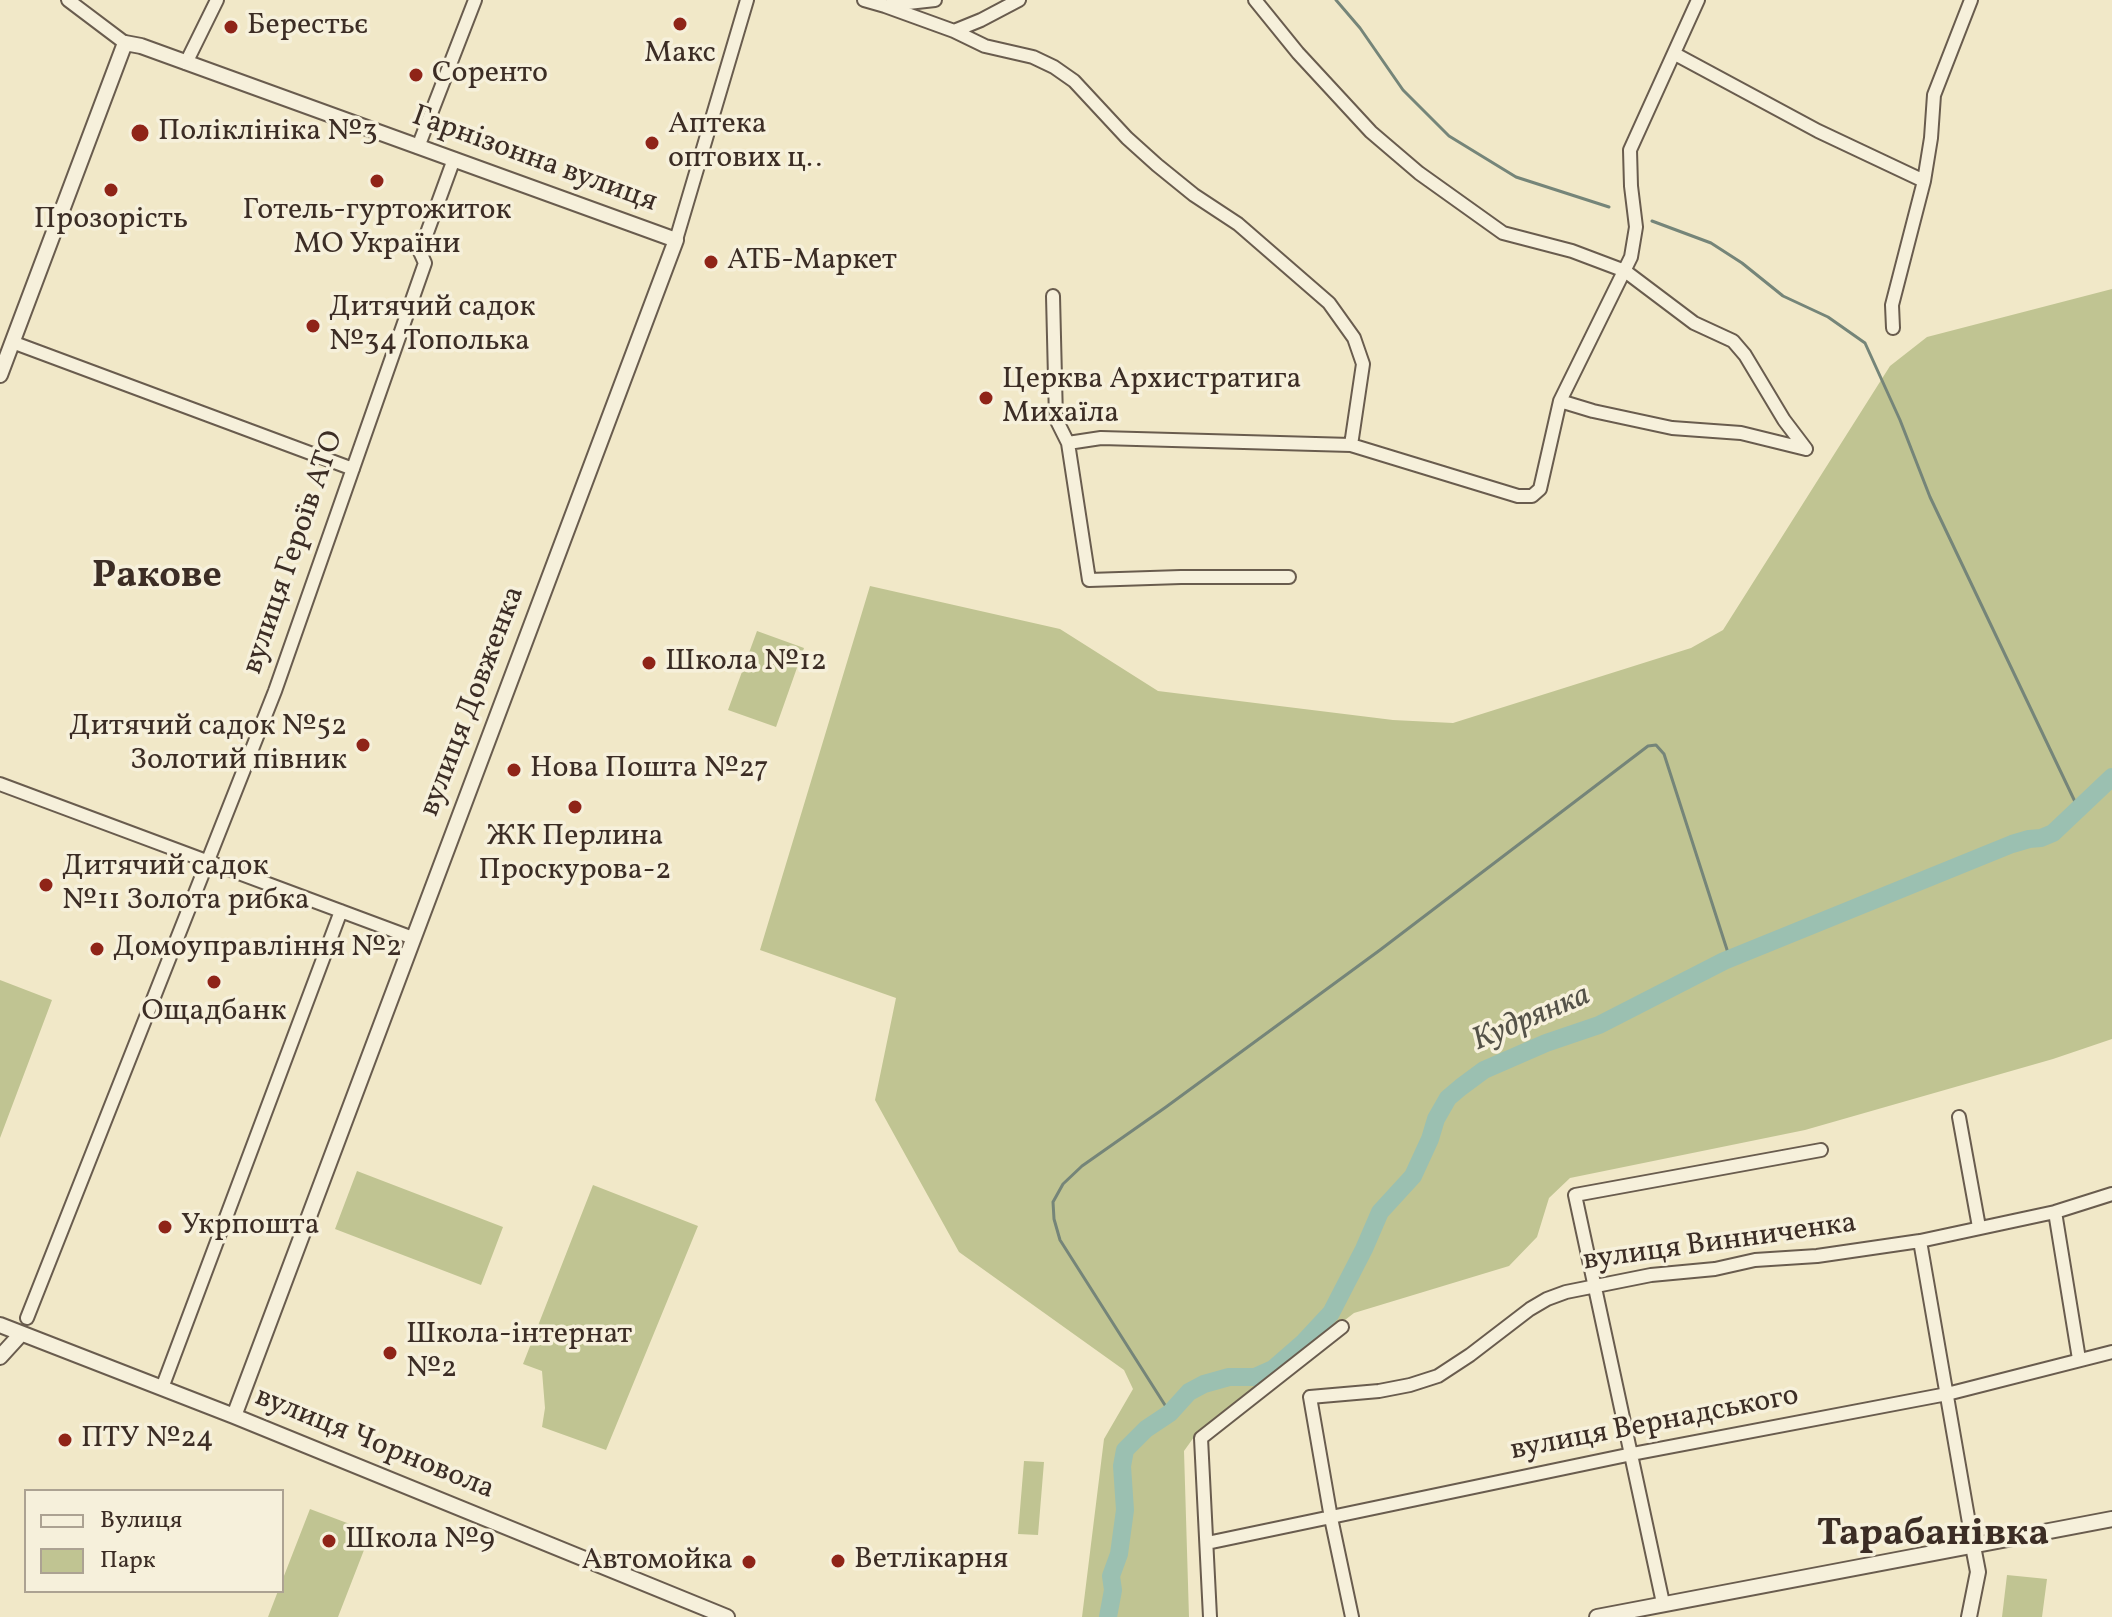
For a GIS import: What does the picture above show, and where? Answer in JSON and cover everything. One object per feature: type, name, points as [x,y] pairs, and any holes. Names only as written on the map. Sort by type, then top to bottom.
[{"type":"street","name":"Гарнізонна вулиця","points":[[68,0],[125,43],[141,46],[676,240]]},
{"type":"street","points":[[186,63],[217,0]]},
{"type":"street","points":[[418,147],[475,0]]},
{"type":"street","name":"вулиця Довженка","points":[[234,1416],[676,240],[747,0]]},
{"type":"street","points":[[864,0],[954,31],[985,46],[1033,57],[1054,67],[1074,81],[1147,156],[1194,195],[1238,224],[1329,303],[1354,338],[1363,364],[1351,445]]},
{"type":"street","points":[[885,6],[935,0]]},
{"type":"street","points":[[954,31],[1019,0]]},
{"type":"street","points":[[1255,0],[1298,53],[1371,132],[1419,173],[1503,233],[1572,251],[1625,271],[1694,323],[1733,341],[1806,449],[1741,433],[1672,428],[1560,401]]},
{"type":"street","points":[[1068,443],[1101,438],[1351,445],[1518,496],[1532,496],[1540,489],[1560,401],[1631,257],[1636,227],[1630,150],[1698,0]]},
{"type":"street","points":[[1893,328],[1892,305],[1924,181],[1934,95],[1971,0]]},
{"type":"street","points":[[0,375],[125,43]]},
{"type":"street","points":[[1675,54],[1818,131],[1924,181]]},
{"type":"street","name":"вулиця Героїв АТО","points":[[27,1318],[275,691],[425,263],[420,252],[454,159]]},
{"type":"street","points":[[1053,296],[1056,419],[1068,443],[1089,580],[1289,577]]},
{"type":"street","points":[[12,342],[353,469]]},
{"type":"street","points":[[0,784],[413,938]]},
{"type":"street","points":[[162,1388],[341,911]]},
{"type":"street","points":[[1959,1117],[1979,1227]]},
{"type":"street","points":[[1663,1603],[1575,1195],[1821,1150]]},
{"type":"street","name":"вулиця Винниченка","points":[[1331,1518],[1310,1397],[1379,1391],[1438,1376],[1530,1309],[1566,1292],[1651,1275],[1715,1269],[1755,1260],[1817,1256],[1920,1241],[2055,1212],[2112,1194]]},
{"type":"street","points":[[2055,1212],[2079,1359]]},
{"type":"street","points":[[1920,1241],[1978,1572],[1969,1617]]},
{"type":"street","name":"вулиця Чорновола","points":[[0,1325],[234,1416],[727,1617]]},
{"type":"street","points":[[1210,1617],[1201,1438],[1342,1327]]},
{"type":"street","points":[[0,1357],[21,1334]]},
{"type":"street","name":"вулиця Вернадського","points":[[1207,1543],[1632,1454],[1947,1394],[2112,1352]]},
{"type":"street","points":[[1331,1518],[1352,1617]]},
{"type":"street","points":[[1597,1617],[2112,1519]]},
{"type":"green space","points":[[2112,289],[2112,1039],[2053,1059],[1805,1130],[1570,1178],[1549,1198],[1537,1237],[1509,1266],[1354,1313],[1194,1437],[1184,1451],[1189,1617],[1082,1617],[1104,1439],[1133,1389],[1124,1370],[959,1252],[875,1100],[896,998],[760,950],[870,586],[1060,629],[1158,691],[1393,720],[1453,723],[1691,648],[1723,630],[1890,366],[1927,337]]},
{"type":"green space","points":[[757,631],[804,648],[776,727],[728,710]]},
{"type":"green space","points":[[0,980],[52,1000],[0,1138]]},
{"type":"green space","points":[[357,1171],[503,1227],[481,1285],[335,1229]]},
{"type":"green space","points":[[593,1185],[698,1226],[606,1450],[542,1427],[545,1408],[542,1371],[523,1364]]},
{"type":"green space","points":[[1024,1461],[1044,1462],[1038,1535],[1018,1534]]},
{"type":"green space","points":[[310,1509],[371,1532],[338,1617],[268,1617],[277,1593],[284,1593],[284,1576]]},
{"type":"green space","points":[[2007,1575],[2047,1579],[2042,1617],[2002,1617]]},
{"type":"waterway","points":[[1336,0],[1360,28],[1403,90],[1449,136],[1516,177],[1609,207]]},
{"type":"waterway","points":[[1652,221],[1711,243],[1783,296],[1828,317],[1865,343],[1930,497],[2078,808]]},
{"type":"waterway","points":[[1170,1413],[1060,1240],[1053,1202],[1063,1184],[1082,1166],[1380,950],[1648,746],[1656,745],[1664,754],[1730,959]]},
{"type":"waterway","name":"Кудрянка","points":[[1108,1617],[1113,1590],[1111,1576],[1119,1554],[1125,1510],[1122,1466],[1125,1450],[1146,1429],[1170,1413],[1189,1392],[1229,1377],[1255,1377],[1273,1369],[1331,1313],[1380,1212],[1413,1176],[1436,1119],[1448,1098],[1461,1087],[1484,1070],[1546,1043],[1599,1025],[1724,961],[2012,844],[2053,833],[2112,777]]},
{"type":"place","name":"Макс","points":[[680,24]]},
{"type":"place","name":"Берестьє","points":[[231,27]]},
{"type":"place","name":"Соренто","points":[[416,75]]},
{"type":"place","name":"Поліклініка №3","points":[[140,133]]},
{"type":"place","name":"Аптека оптових ц‥","points":[[652,143]]},
{"type":"place","name":"Готель-гуртожиток МО України","points":[[377,181]]},
{"type":"place","name":"Прозорість","points":[[111,190]]},
{"type":"place","name":"АТБ-Маркет","points":[[711,262]]},
{"type":"place","name":"Дитячий садок №34 Тополька","points":[[313,326]]},
{"type":"place","name":"Церква Архистратига Михаїла","points":[[986,398]]},
{"type":"place","name":"Школа №12","points":[[649,663]]},
{"type":"place","name":"Дитячий садок №52 Золотий півник","points":[[363,745]]},
{"type":"place","name":"Нова Пошта №27","points":[[514,770]]},
{"type":"place","name":"ЖК Перлина Проскурова-2","points":[[575,807]]},
{"type":"place","name":"Дитячий садок №11 Золота рибка","points":[[46,885]]},
{"type":"place","name":"Домоуправління №2","points":[[97,949]]},
{"type":"place","name":"Ощадбанк","points":[[214,982]]},
{"type":"place","name":"Укрпошта","points":[[165,1227]]},
{"type":"place","name":"Школа-інтернат №2","points":[[390,1353]]},
{"type":"place","name":"ПТУ №24","points":[[65,1440]]},
{"type":"place","name":"Школа №9","points":[[329,1541]]},
{"type":"place","name":"Ветлікарня","points":[[838,1561]]},
{"type":"place","name":"Автомойка","points":[[749,1562]]},
{"type":"district","name":"Ракове","points":[[157,579]]},
{"type":"district","name":"Тарабанівка","points":[[1933,1537]]}]
